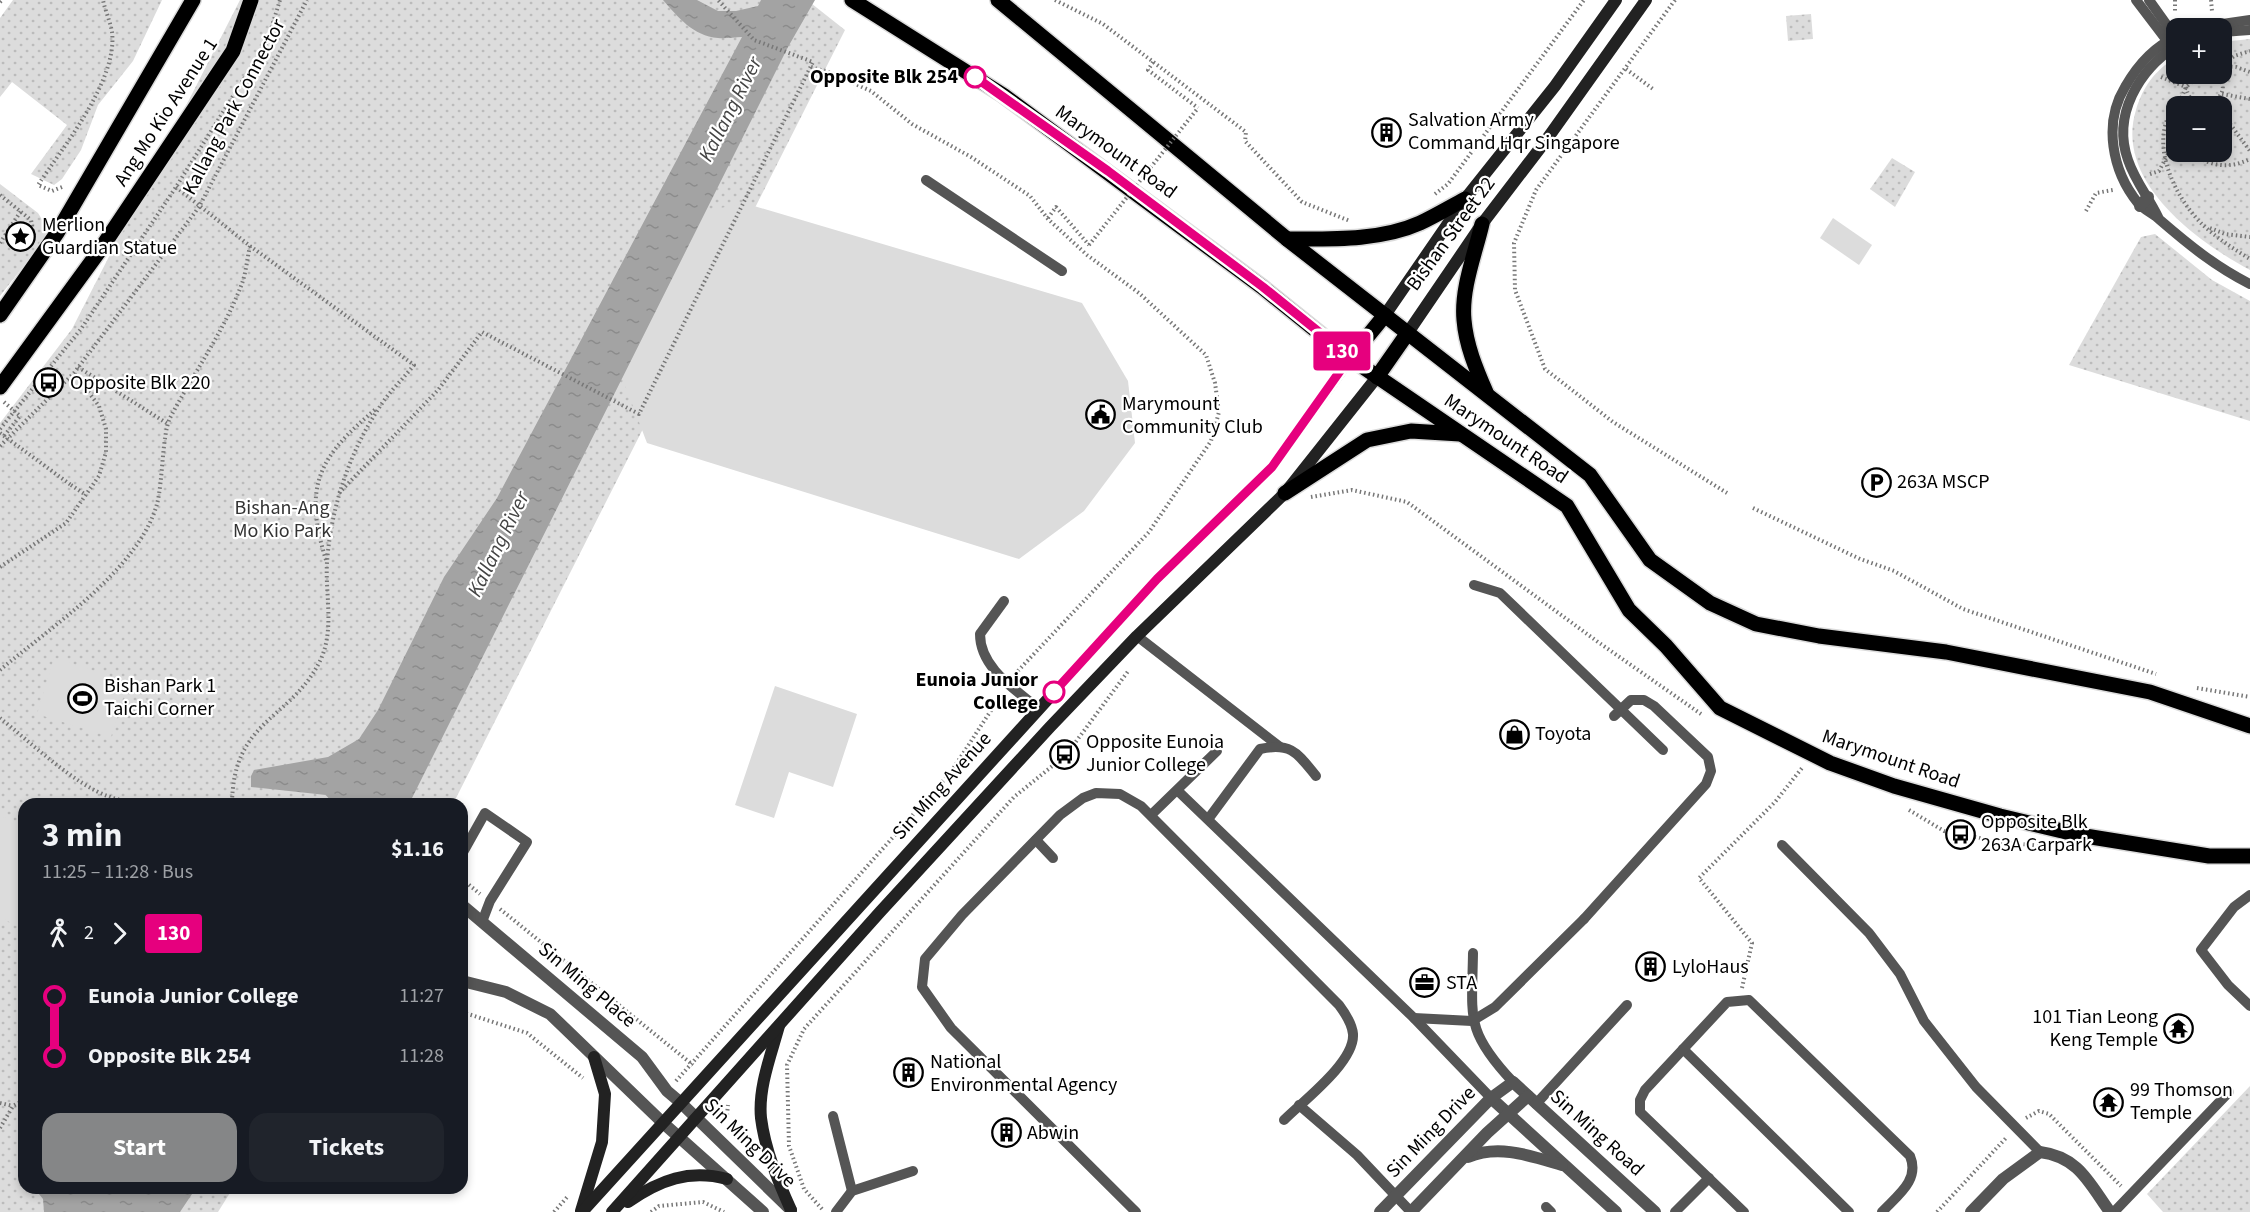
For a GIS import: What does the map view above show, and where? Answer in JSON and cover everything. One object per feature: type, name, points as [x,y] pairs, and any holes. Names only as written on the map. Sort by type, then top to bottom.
[{"type":"main road","name":"Ang Mo Kio Avenue 1","points":[[0,315],[57,233],[193,0]]},
{"type":"main road","name":"Ang Mo Kio Avenue 1","points":[[0,387],[100,250],[233,51],[251,0]]},
{"type":"main road","name":"Marymount Road","points":[[999,0],[1287,239],[1590,474],[1650,560],[1710,603],[1756,624],[1819,636],[1946,652],[2150,692],[2250,726]]},
{"type":"main road","name":"Bishan Street 22","points":[[1350,357],[1385,315],[1465,199],[1555,86],[1616,0]]},
{"type":"main road","name":"Bishan Street 22","points":[[1377,377],[1482,224],[1547,139],[1646,0]]},
{"type":"main road","name":"Marymount Road","points":[[856,2],[1004,95],[1263,287],[1377,377],[1567,506],[1629,610],[1666,646],[1720,708],[1830,763],[1894,786],[2000,816],[2079,835],[2209,856],[2250,856]]},
{"type":"main road","points":[[1287,239],[1331,239],[1377,234],[1419,224],[1465,199]]},
{"type":"main road","points":[[1482,224],[1468,279],[1463,319],[1471,356],[1486,392]]},
{"type":"main road","name":"Sin Ming Avenue","points":[[581,1212],[1157,579],[1272,467],[1350,357]]},
{"type":"main road","name":"Sin Ming Avenue","points":[[613,1212],[780,1022],[1137,636],[1285,493],[1377,377]]},
{"type":"main road","points":[[1285,493],[1367,440],[1411,431],[1460,434]]},
{"type":"main road","points":[[780,1022],[764,1082],[761,1117],[772,1166],[792,1211]]},
{"type":"main road","points":[[581,1212],[602,1142],[605,1094],[594,1057]]},
{"type":"main road","points":[[613,1212],[634,1197],[674,1178],[705,1173],[727,1179]]},
{"type":"street","name":"Sin Ming Place","points":[[468,910],[642,1057],[667,1091],[680,1102]]},
{"type":"street","points":[[468,982],[506,992],[549,1014],[662,1122]]},
{"type":"street","name":"Sin Ming Road","points":[[1513,1082],[1655,1212]]},
{"type":"street","name":"Sin Ming Drive","points":[[1380,1212],[1491,1098],[1513,1082]]},
{"type":"street","points":[[1491,1098],[1616,1212]]},
{"type":"street","name":"Sin Ming Drive","points":[[1411,1212],[1508,1114],[1532,1100]]},
{"type":"street","name":"Sin Ming Drive","points":[[680,1102],[792,1211]]},
{"type":"street","name":"Sin Ming Drive","points":[[662,1122],[763,1212]]},
{"type":"street","points":[[1464,1158],[1481,1152],[1498,1150],[1565,1166]]},
{"type":"street","points":[[1971,1212],[2003,1179],[2040,1152],[2059,1155],[2074,1163],[2112,1212]]},
{"type":"lane","points":[[2136,0],[2166,32]]},
{"type":"lane","points":[[2149,0],[2166,28]]},
{"type":"lane","points":[[2232,23],[2250,20]]},
{"type":"lane","points":[[2232,31],[2250,30]]},
{"type":"lane","points":[[2166,46],[2137,66],[2120,94],[2113,116],[2116,159],[2125,185],[2189,246],[2226,272],[2250,284]]},
{"type":"lane","points":[[2144,201],[2127,159],[2123,119],[2130,98],[2146,71],[2166,50]]},
{"type":"lane","points":[[926,180],[1062,271]]},
{"type":"lane","points":[[1474,585],[1500,593],[1663,750]]},
{"type":"lane","points":[[1004,601],[980,634],[980,642],[988,664],[1039,709]]},
{"type":"lane","points":[[1137,636],[1280,747]]},
{"type":"lane","points":[[1414,1018],[1472,1021],[1495,1007],[1584,919],[1706,784],[1711,771],[1708,757],[1654,706],[1644,700],[1631,700],[1614,716]]},
{"type":"lane","points":[[1209,818],[1258,752],[1284,746],[1298,754],[1316,776]]},
{"type":"lane","points":[[1151,815],[1217,751]]},
{"type":"lane","points":[[1178,791],[1209,818],[1414,1018],[1491,1098]]},
{"type":"lane","points":[[1136,1212],[951,1028],[922,987],[925,959],[962,915],[1072,806],[1096,793],[1120,794],[1151,815],[1346,1014],[1353,1032],[1353,1041],[1346,1056],[1284,1120]]},
{"type":"lane","points":[[468,843],[485,813],[526,842],[490,901],[482,922]]},
{"type":"lane","points":[[1036,840],[1053,858]]},
{"type":"lane","points":[[1782,845],[1869,933],[1900,974],[1930,1029],[1976,1087],[2040,1152]]},
{"type":"lane","points":[[2250,895],[2234,907],[2201,950],[2228,985],[2250,1006]]},
{"type":"lane","points":[[1473,952],[1472,1021],[1485,1047],[1513,1082]]},
{"type":"lane","points":[[1744,1212],[1640,1112],[1640,1100],[1645,1090],[1728,1002],[1749,999],[1910,1156],[1915,1168],[1911,1181],[1882,1212]]},
{"type":"lane","points":[[1532,1100],[1627,1005]]},
{"type":"lane","points":[[1683,1049],[1849,1212]]},
{"type":"lane","points":[[2112,1212],[2229,1092]]},
{"type":"lane","points":[[1299,1105],[1357,1155],[1411,1212]]},
{"type":"lane","points":[[833,1116],[852,1191]]},
{"type":"lane","points":[[836,1212],[852,1191],[913,1171]]},
{"type":"lane","points":[[1675,1212],[1709,1178]]},
{"type":"path","points":[[38,185],[74,131],[96,93],[108,65],[112,33],[102,0]]},
{"type":"path","points":[[15,411],[81,329],[176,187],[267,42],[280,0]]},
{"type":"path","name":"Kallang Park Connector","points":[[0,446],[74,373],[199,207],[307,0]]},
{"type":"path","points":[[1055,0],[1103,24],[1246,132],[1245,141],[1302,202],[1357,224]]},
{"type":"path","points":[[1432,197],[1455,174],[1584,0]]},
{"type":"path","points":[[1675,0],[1536,190],[1514,243],[1515,290],[1545,369],[1613,422],[1727,493]]},
{"type":"path","points":[[339,493],[438,390],[482,332],[639,414],[813,62],[754,40],[719,1]]},
{"type":"path","points":[[2232,58],[2250,51]]},
{"type":"path","points":[[1048,219],[1056,207],[1089,245],[1198,108],[1148,70],[1153,62]]},
{"type":"path","points":[[667,1091],[893,834],[951,772],[979,725],[1018,669],[1149,532],[1211,441],[1220,412],[1215,383],[1206,356],[1139,293],[1087,255],[1048,219],[1030,196],[971,157],[912,124],[872,91],[811,67]]},
{"type":"path","points":[[2232,67],[2250,72]]},
{"type":"path","points":[[1626,69],[1653,89]]},
{"type":"path","points":[[2146,71],[2186,87]]},
{"type":"path","points":[[2182,96],[2189,84]]},
{"type":"path","points":[[2222,84],[2222,94],[2250,99]]},
{"type":"path","points":[[2186,87],[2189,96]]},
{"type":"path","points":[[2166,120],[2163,141],[2166,159]]},
{"type":"path","points":[[2232,127],[2250,151]]},
{"type":"path","points":[[2211,162],[2224,166],[2250,159]]},
{"type":"path","points":[[2167,162],[2175,188],[2204,226],[2250,259]]},
{"type":"path","points":[[176,187],[250,246],[414,365],[379,406],[344,436],[329,455],[315,498],[318,535],[327,563]]},
{"type":"path","points":[[0,195],[21,211],[33,225],[32,242]]},
{"type":"path","points":[[0,243],[21,211]]},
{"type":"path","points":[[2204,226],[2225,234],[2250,237]]},
{"type":"path","points":[[0,670],[109,578],[138,545],[157,504],[168,424],[191,376],[217,338],[242,284],[250,246]]},
{"type":"path","points":[[78,367],[168,424]]},
{"type":"path","points":[[0,567],[66,523],[99,476],[106,452],[106,429],[99,406],[74,373]]},
{"type":"path","points":[[0,399],[20,416],[1,433],[86,495]]},
{"type":"path","points":[[232,798],[234,776],[245,746],[262,724],[309,678],[320,660],[327,638],[329,615],[327,563],[333,514],[339,493],[379,406]]},
{"type":"path","points":[[1352,490],[1407,502],[1606,649],[1705,717]]},
{"type":"path","points":[[1753,508],[1860,559],[1894,571],[1963,609],[2160,676]]},
{"type":"path","points":[[825,1212],[804,1189],[789,1146],[787,1065],[804,1029],[1014,797],[1066,755],[1148,645]]},
{"type":"path","points":[[2193,688],[2250,697]]},
{"type":"path","points":[[0,718],[86,785],[102,793],[120,798]]},
{"type":"path","points":[[1739,1000],[1752,943],[1699,878],[1774,802],[1802,768]]},
{"type":"path","points":[[468,884],[704,1076]]},
{"type":"path","points":[[468,1014],[526,1033],[582,1075],[586,1086]]},
{"type":"path","points":[[720,1091],[729,1100],[727,1115]]},
{"type":"path","points":[[0,1103],[13,1106]]},
{"type":"path","points":[[0,1128],[13,1106],[18,1103]]},
{"type":"path","points":[[651,1212],[658,1206],[703,1202],[724,1212]]},
{"type":"green space","points":[[13,0],[162,0],[133,61],[98,105],[81,150],[62,179],[54,185],[31,174],[67,125],[12,82],[0,97],[0,18]]},
{"type":"green space","name":"Bishan-Ang Mo Kio Park","points":[[240,0],[807,0],[845,30],[456,798],[18,798],[18,1194],[229,1194],[218,1212],[0,1212],[0,423],[72,329]]},
{"type":"green space","points":[[1811,14],[1813,39],[1788,41],[1786,16]]},
{"type":"green space","points":[[2250,39],[2250,270],[2206,243],[2164,206],[2148,184],[2137,161],[2132,136],[2136,110],[2146,86],[2166,65],[2166,84],[2232,84],[2232,41]]},
{"type":"green space","points":[[1892,158],[1915,172],[1895,207],[1870,189]]},
{"type":"green space","points":[[0,184],[38,213],[48,229],[44,240],[0,296]]},
{"type":"green space","points":[[744,203],[1082,303],[1128,381],[1135,443],[1084,511],[1019,559],[647,443],[616,362],[674,218]]},
{"type":"green space","points":[[1833,218],[1872,245],[1859,265],[1820,238]]},
{"type":"green space","points":[[2155,234],[2212,280],[2250,301],[2250,421],[2069,365],[2141,237]]},
{"type":"green space","name":"Bishan Park 1 Taichi Corner","points":[[54,658],[128,682],[111,737],[37,714]]},
{"type":"green space","points":[[775,686],[857,714],[833,787],[789,772],[774,818],[735,805]]},
{"type":"green space","points":[[0,815],[18,825],[18,927],[0,917]]},
{"type":"green space","points":[[2250,1086],[2250,1212],[2163,1212],[2147,1194]]},
{"type":"water","name":"Kallang River","points":[[663,0],[697,0],[718,11],[736,11],[758,6],[761,0],[815,0],[788,47],[412,798],[328,798],[326,795],[251,787],[251,776],[254,770],[328,757],[359,739],[378,710],[444,577],[497,498],[742,37],[721,38],[701,34],[674,13]]},
{"type":"water","points":[[39,1194],[192,1194],[180,1212],[44,1212],[43,1199]]},
{"type":"bus line","name":"130","points":[[975,77],[1004,95],[1108,171],[1263,287],[1350,357],[1272,467],[1157,579],[1054,692]]},
{"type":"place","name":"Opposite Blk 254","points":[[975,77]]},
{"type":"place","name":"Salvation Army Command Hqr Singapore","points":[[1387,132]]},
{"type":"place","name":"Merlion Guardian Statue","points":[[21,236]]},
{"type":"place","name":"Opposite Blk 220","points":[[49,383]]},
{"type":"place","name":"Marymount Community Club","points":[[1101,415]]},
{"type":"place","name":"263A MSCP","points":[[1876,482]]},
{"type":"place","name":"Eunoia Junior College","points":[[1054,692]]},
{"type":"place","name":"Bishan Park 1 Taichi Corner","points":[[83,698]]},
{"type":"place","name":"Toyota","points":[[1514,734]]},
{"type":"place","name":"Opposite Eunoia Junior College","points":[[1065,754]]},
{"type":"place","name":"Opposite Blk 263A Carpark","points":[[1960,834]]},
{"type":"place","name":"LyloHaus","points":[[1651,967]]},
{"type":"place","name":"STA","points":[[1425,983]]},
{"type":"place","name":"101 Tian Leong Keng Temple","points":[[2179,1028]]},
{"type":"place","name":"National Environmental Agency","points":[[909,1073]]},
{"type":"place","name":"99 Thomson Temple","points":[[2109,1102]]},
{"type":"place","name":"Abwin","points":[[1006,1133]]}]
